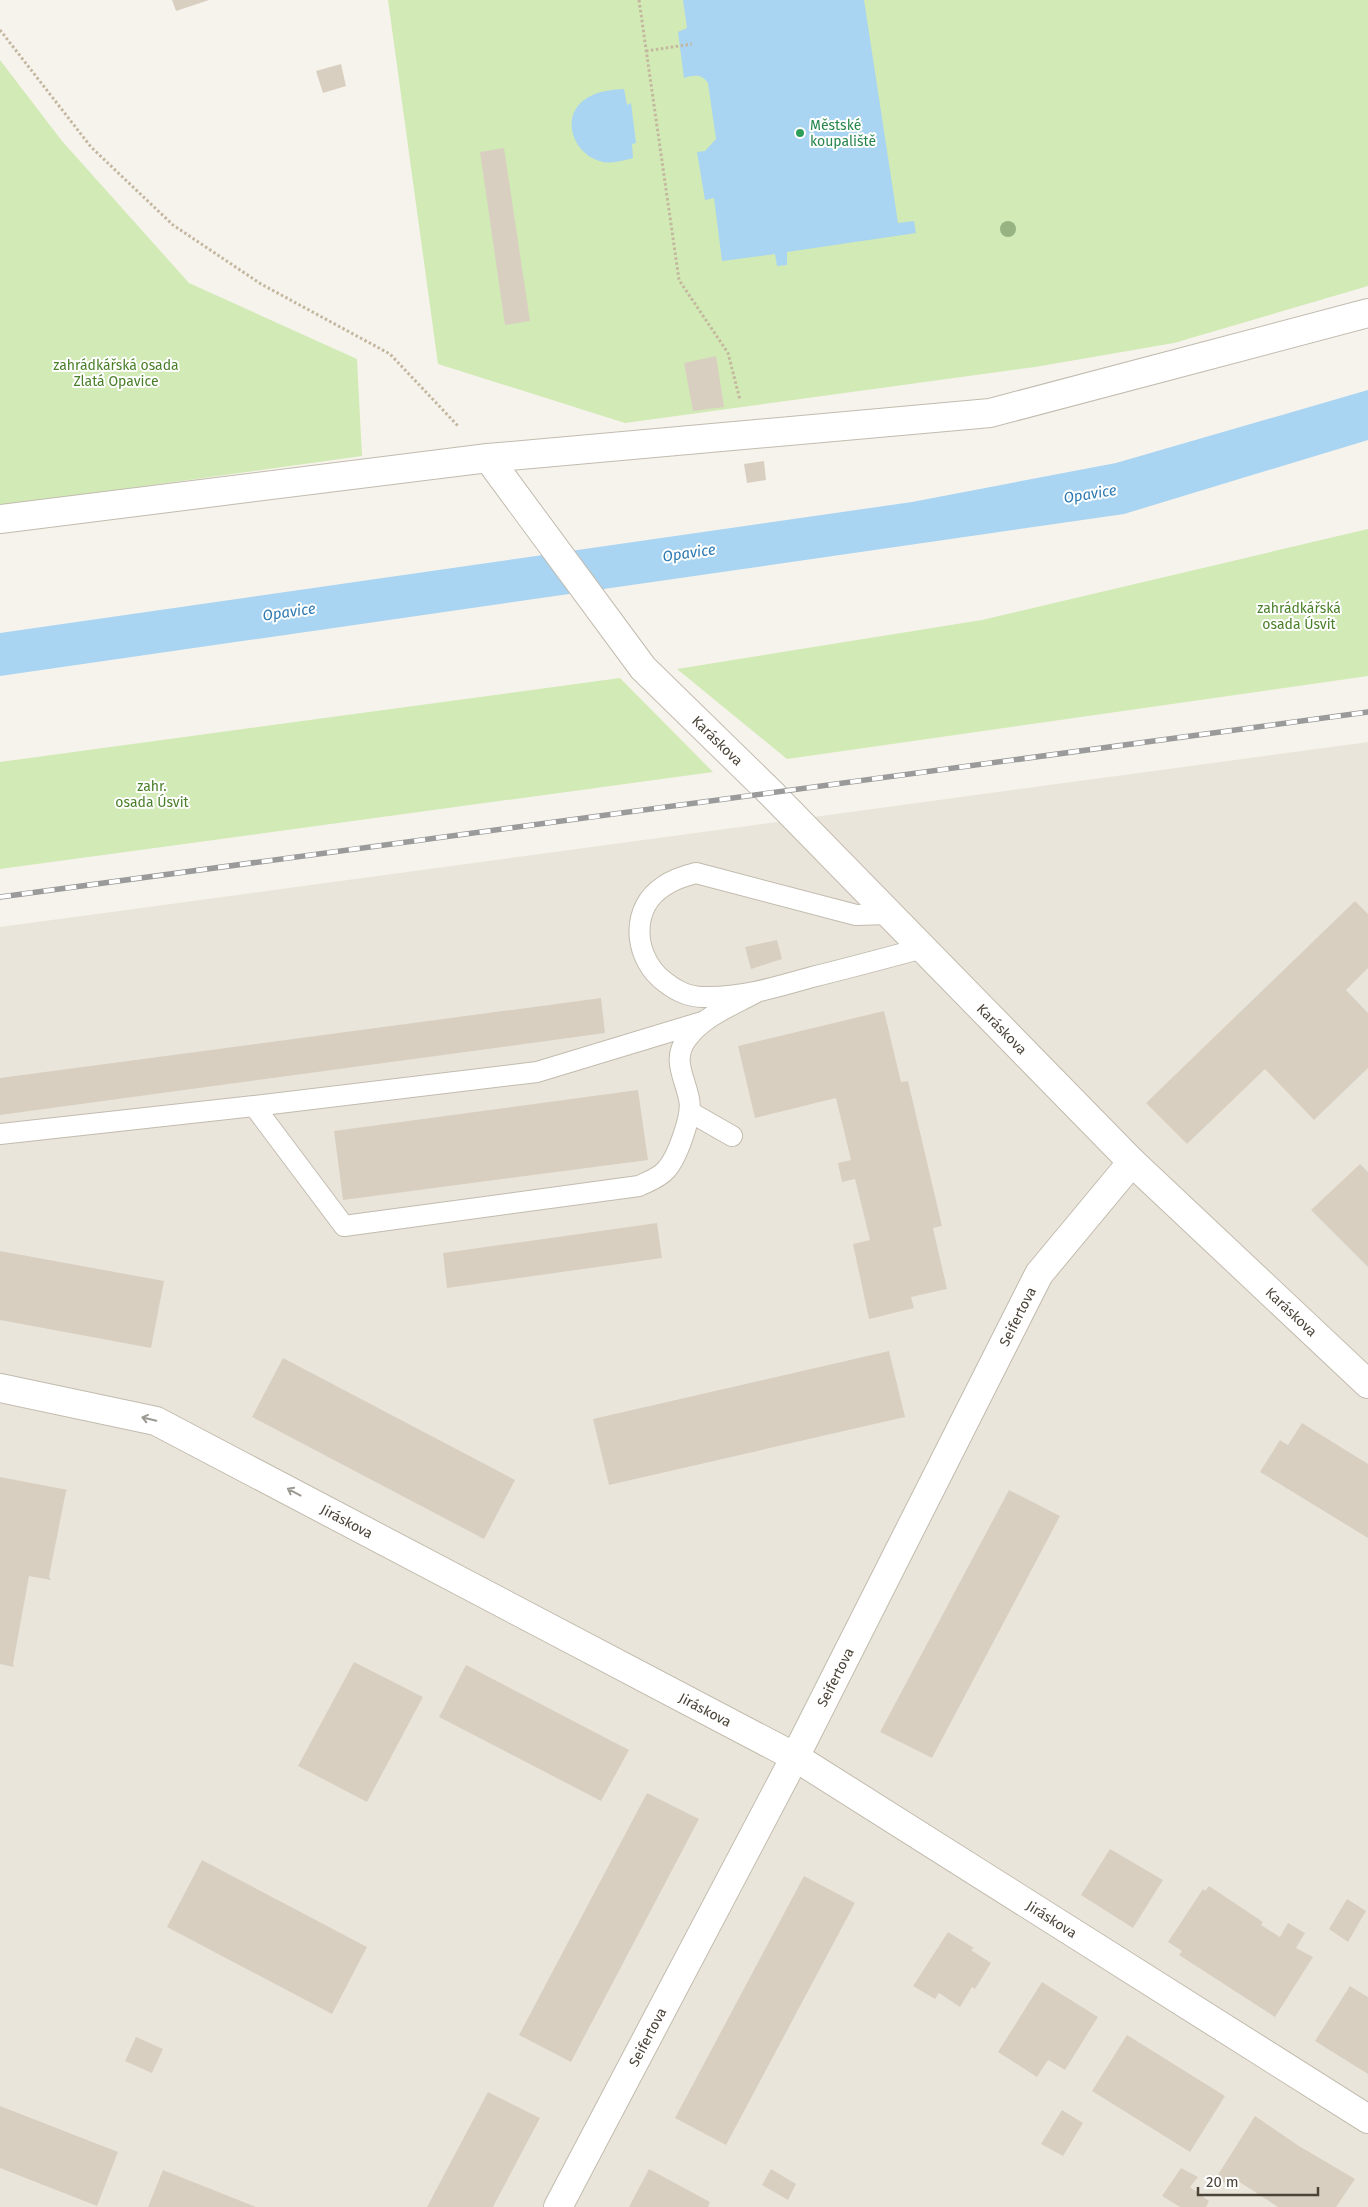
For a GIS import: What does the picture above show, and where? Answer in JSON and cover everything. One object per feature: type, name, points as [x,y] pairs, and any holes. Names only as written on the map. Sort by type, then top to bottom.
[{"type":"street","points":[[0,519],[488,458],[990,413],[1368,313]]},
{"type":"street","name":"Karáskova","points":[[488,458],[643,668],[771,793],[1132,1162],[1368,1384]]},
{"type":"street","name":"Seifertova","points":[[558,2207],[795,1757],[1039,1274],[1132,1162]]},
{"type":"street","name":"Jiráskova","points":[[0,1388],[156,1421],[795,1757],[1368,2119]]},
{"type":"lane","points":[[889,914],[856,915],[696,874],[678,878],[662,887],[642,914],[638,932],[645,959],[655,973],[683,994],[704,997],[755,993],[923,948]]},
{"type":"lane","points":[[0,1134],[537,1072],[702,1022],[755,993]]},
{"type":"lane","points":[[254,1106],[344,1226],[639,1186],[653,1180],[665,1171],[673,1161],[690,1112],[690,1099],[679,1068],[679,1056],[685,1041],[702,1022]]},
{"type":"lane","points":[[690,1112],[732,1136]]},
{"type":"path","points":[[639,0],[679,280],[728,353],[742,407],[746,435]]},
{"type":"path","points":[[0,30],[91,147],[174,225],[261,284],[390,354],[488,458]]},
{"type":"path","points":[[646,51],[692,44]]},
{"type":"shaded area","points":[[1368,742],[1368,2207],[0,2207],[0,927]]},
{"type":"green space","name":"Městské koupaliště","points":[[388,0],[1368,0],[1368,286],[1174,343],[1035,367],[625,423],[438,364]]},
{"type":"green space","name":"zahrádkářská osada Zlatá Opavice","points":[[0,60],[62,141],[189,283],[357,359],[362,456],[0,506]]},
{"type":"green space","name":"zahrádkářská osada Úsvit","points":[[1368,529],[1368,676],[787,759],[677,669],[982,620]]},
{"type":"green space","name":"zahr. osada Úsvit","points":[[620,678],[713,772],[0,869],[0,762]]},
{"type":"water","name":"Městské koupaliště","points":[[683,0],[864,0],[898,223],[914,221],[916,233],[787,252],[787,265],[777,266],[775,254],[722,261],[714,198],[705,200],[697,152],[705,151],[716,139],[708,83],[698,76],[684,78],[678,32],[687,28]]},
{"type":"water","points":[[624,89],[627,105],[631,103],[636,143],[632,144],[633,158],[603,162],[592,158],[583,151],[573,134],[573,114],[578,105],[591,96],[605,91]]},
{"type":"water","name":"Opavice","points":[[1368,390],[1368,440],[1124,514],[0,676],[0,633],[912,502],[1116,463]]},
{"type":"building","points":[[172,0],[209,0],[176,11]]},
{"type":"building","points":[[341,64],[346,86],[323,93],[316,71]]},
{"type":"building","points":[[504,148],[530,321],[505,325],[480,152]]},
{"type":"building","points":[[716,356],[724,407],[693,411],[684,363]]},
{"type":"building","points":[[764,461],[766,480],[747,483],[744,464]]},
{"type":"building","points":[[1355,901],[1368,914],[1368,968],[1346,990],[1368,1013],[1368,1068],[1314,1120],[1265,1069],[1187,1144],[1146,1103]]},
{"type":"building","points":[[777,940],[782,959],[751,969],[745,947]]},
{"type":"building","points":[[601,998],[605,1033],[0,1115],[0,1078]]},
{"type":"building","points":[[884,1011],[901,1082],[908,1081],[942,1226],[933,1228],[947,1289],[911,1297],[914,1308],[869,1319],[853,1244],[870,1240],[855,1179],[842,1182],[838,1163],[851,1160],[836,1098],[755,1118],[738,1046]]},
{"type":"building","points":[[638,1090],[648,1160],[343,1200],[334,1131]]},
{"type":"building","points":[[1360,1164],[1368,1172],[1368,1267],[1311,1210]]},
{"type":"building","points":[[657,1223],[662,1258],[447,1288],[443,1253]]},
{"type":"building","points":[[0,1251],[164,1281],[151,1348],[0,1320]]},
{"type":"building","points":[[889,1351],[905,1417],[609,1485],[593,1419]]},
{"type":"building","points":[[283,1358],[515,1480],[484,1539],[252,1417]]},
{"type":"building","points":[[1302,1423],[1368,1464],[1368,1538],[1260,1472],[1280,1440],[1288,1445]]},
{"type":"building","points":[[0,1477],[68,1490],[66,1491],[49,1577],[51,1580],[29,1576],[14,1667],[0,1664]]},
{"type":"building","points":[[1009,1490],[1060,1516],[932,1758],[880,1732]]},
{"type":"building","points":[[354,1662],[423,1697],[367,1802],[298,1766]]},
{"type":"building","points":[[466,1665],[629,1750],[601,1801],[439,1717]]},
{"type":"building","points":[[647,1793],[699,1819],[571,2062],[519,2035]]},
{"type":"building","points":[[1110,1849],[1163,1880],[1133,1928],[1081,1895]]},
{"type":"building","points":[[202,1860],[367,1947],[332,2014],[167,1927]]},
{"type":"building","points":[[804,1876],[855,1903],[726,2145],[675,2118]]},
{"type":"building","points":[[1209,1886],[1263,1922],[1261,1925],[1280,1937],[1288,1923],[1305,1933],[1296,1948],[1313,1957],[1275,2017],[1179,1955],[1182,1951],[1168,1942],[1203,1889],[1205,1891]]},
{"type":"building","points":[[1347,1899],[1366,1911],[1348,1942],[1329,1929]]},
{"type":"building","points":[[948,1932],[974,1948],[971,1950],[991,1963],[975,1989],[972,1987],[960,2007],[939,1993],[935,1999],[913,1986]]},
{"type":"building","points":[[1042,1982],[1098,2017],[1065,2070],[1048,2060],[1037,2077],[998,2052]]},
{"type":"building","points":[[1350,1986],[1368,1997],[1368,2074],[1315,2041]]},
{"type":"building","points":[[1127,2035],[1225,2096],[1190,2152],[1092,2091]]},
{"type":"building","points":[[136,2037],[163,2049],[152,2073],[125,2061]]},
{"type":"building","points":[[488,2092],[540,2118],[493,2207],[427,2207]]},
{"type":"building","points":[[0,2106],[118,2152],[97,2206],[0,2168]]},
{"type":"building","points":[[1062,2110],[1083,2123],[1063,2156],[1041,2144]]},
{"type":"building","points":[[1255,2116],[1299,2146],[1355,2179],[1336,2207],[1278,2207],[1238,2181],[1234,2188],[1216,2178]]},
{"type":"building","points":[[1181,2168],[1198,2177],[1190,2187],[1209,2201],[1206,2207],[1180,2207],[1162,2196]]},
{"type":"building","points":[[649,2169],[710,2202],[708,2207],[629,2207]]},
{"type":"building","points":[[771,2169],[796,2184],[788,2200],[762,2185]]},
{"type":"building","points":[[163,2170],[256,2207],[148,2207]]},
{"type":"railway","points":[[0,897],[1368,712]]},
{"type":"place","name":"Městské koupaliště","points":[[800,133]]}]
